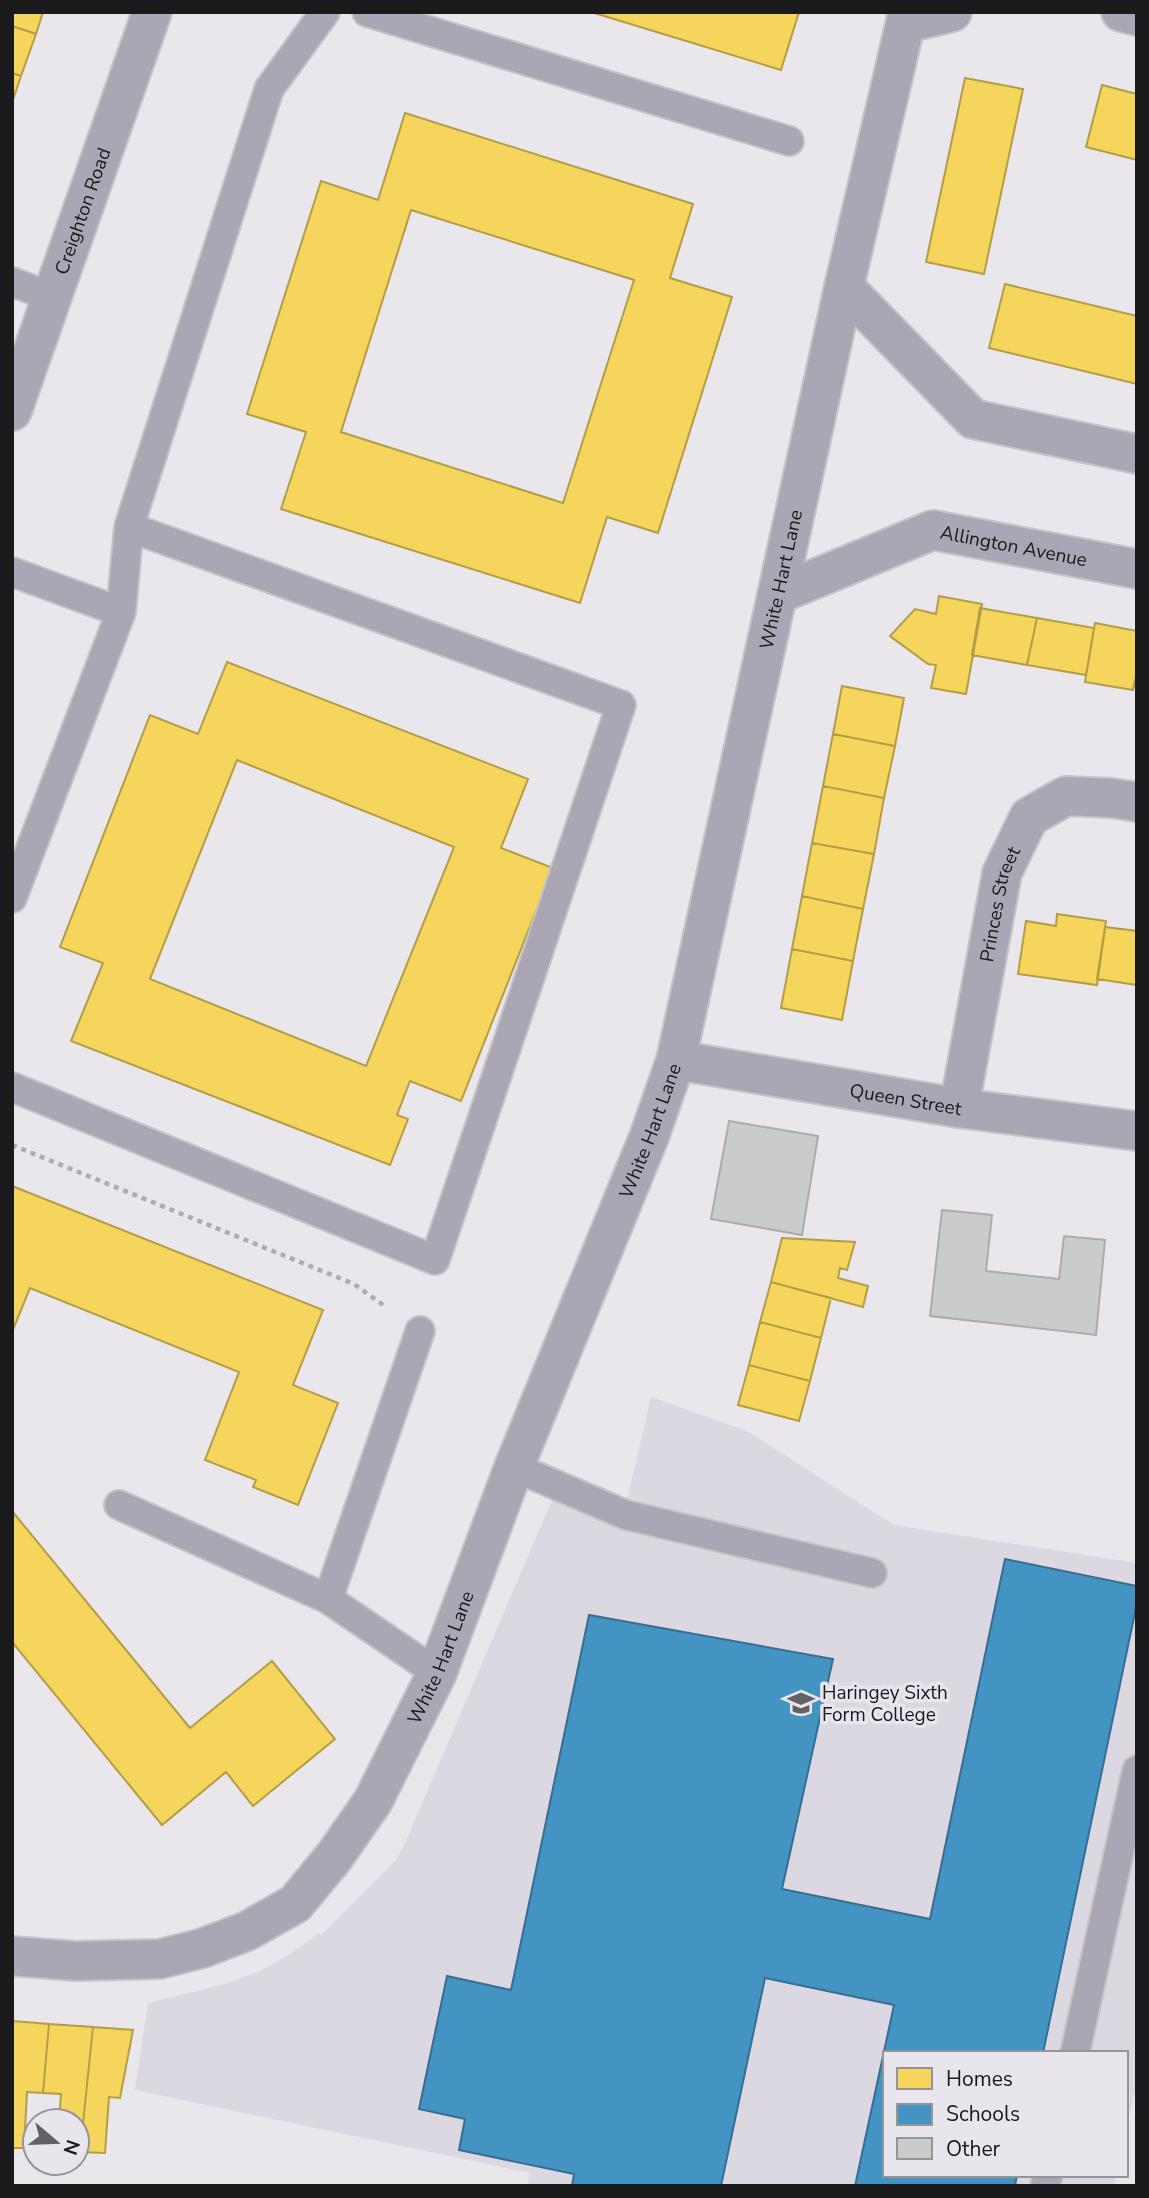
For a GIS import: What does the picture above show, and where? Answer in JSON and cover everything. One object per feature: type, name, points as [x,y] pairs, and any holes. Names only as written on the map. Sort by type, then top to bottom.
[{"type":"street","name":"Creighton Road","points":[[12,411],[152,12]]},
{"type":"street","points":[[907,18],[952,12]]},
{"type":"street","points":[[1121,12],[1137,16]]},
{"type":"street","name":"White Hart Lane","points":[[12,1956],[75,1961],[160,1959],[203,1948],[247,1931],[295,1904],[334,1857],[373,1801],[437,1674],[514,1467],[649,1137],[676,1060],[844,287],[907,18]]},
{"type":"street","points":[[844,287],[973,419],[1137,454]]},
{"type":"street","name":"Allington Avenue","points":[[778,594],[933,530],[1137,569]]},
{"type":"street","name":"Princes Street","points":[[959,1108],[1002,873],[1029,817],[1066,796],[1137,802]]},
{"type":"street","name":"Queen Street","points":[[676,1060],[959,1108],[1137,1131]]},
{"type":"lane","points":[[12,898],[121,612],[129,527],[269,89],[326,12]]},
{"type":"lane","points":[[366,12],[789,141]]},
{"type":"lane","points":[[12,282],[52,297]]},
{"type":"lane","points":[[12,1087],[435,1260],[621,705],[129,527]]},
{"type":"lane","points":[[12,572],[121,612]]},
{"type":"lane","points":[[328,1599],[420,1331]]},
{"type":"lane","points":[[514,1467],[626,1515],[872,1573]]},
{"type":"lane","points":[[119,1505],[328,1599],[437,1674]]},
{"type":"lane","points":[[1075,2051],[1137,1770]]},
{"type":"path","points":[[12,1144],[354,1284],[420,1331]]},
{"type":"shaded area","name":"Haringey Sixth Form College","points":[[651,1397],[747,1431],[894,1525],[1137,1563],[1137,2081],[1128,2121],[1128,2051],[883,2051],[883,2177],[1116,2177],[1114,2186],[527,2186],[530,2173],[135,2090],[148,2003],[221,1985],[258,1972],[289,1955],[319,1933],[321,1935],[396,1860],[557,1489],[626,1505]]},
{"type":"building: Homes","points":[[12,12],[43,12],[36,34],[12,26]]},
{"type":"building: Homes","points":[[591,12],[799,12],[781,70]]},
{"type":"building: Homes","points":[[12,26],[36,34],[21,76],[12,73]]},
{"type":"building: Homes","points":[[12,73],[21,76],[12,103]]},
{"type":"building: Homes","points":[[965,78],[1023,89],[984,274],[926,262]]},
{"type":"building: Homes","points":[[1102,85],[1137,94],[1137,160],[1086,147]]},
{"type":"building: Homes","points":[[405,113],[693,204],[670,278],[732,297],[658,533],[607,517],[580,603],[281,509],[306,432],[247,414],[321,181],[378,200]],"holes":[[[411,210],[634,280],[563,503],[341,432]]]},
{"type":"building: Homes","points":[[1005,284],[1137,316],[1137,384],[989,348]]},
{"type":"building: Homes","points":[[939,596],[982,604],[966,694],[931,688],[936,665],[928,664],[890,636],[915,609],[936,614]]},
{"type":"building: Homes","points":[[980,608],[1037,618],[1027,665],[972,655]]},
{"type":"building: Homes","points":[[1037,618],[1094,628],[1086,675],[1027,665]]},
{"type":"building: Homes","points":[[1095,623],[1137,631],[1137,671],[1133,690],[1085,682]]},
{"type":"building: Homes","points":[[227,662],[528,779],[501,848],[553,868],[461,1101],[410,1081],[397,1115],[408,1119],[390,1165],[71,1041],[103,963],[60,947],[150,715],[198,734]],"holes":[[[237,760],[454,847],[366,1066],[150,979]]]},
{"type":"building: Homes","points":[[842,686],[904,698],[895,746],[833,734]]},
{"type":"building: Homes","points":[[833,734],[895,746],[884,798],[823,786]]},
{"type":"building: Homes","points":[[823,786],[884,798],[874,854],[812,843]]},
{"type":"building: Homes","points":[[812,843],[874,854],[863,909],[802,896]]},
{"type":"building: Homes","points":[[802,896],[863,909],[853,961],[792,949]]},
{"type":"building: Homes","points":[[1057,914],[1106,921],[1097,985],[1018,974],[1026,921],[1056,926]]},
{"type":"building: Homes","points":[[1105,927],[1137,931],[1137,985],[1097,979]]},
{"type":"building: Homes","points":[[792,949],[853,961],[842,1020],[781,1008]]},
{"type":"building: Homes","points":[[12,1186],[323,1310],[293,1385],[338,1403],[298,1505],[253,1487],[256,1480],[205,1460],[239,1372],[30,1288],[12,1332]]},
{"type":"building: Homes","points":[[782,1238],[855,1242],[847,1270],[840,1268],[838,1278],[868,1286],[863,1307],[771,1282]]},
{"type":"building: Homes","points":[[771,1282],[831,1298],[821,1338],[760,1322]]},
{"type":"building: Homes","points":[[760,1322],[821,1338],[810,1381],[749,1365]]},
{"type":"building: Homes","points":[[749,1365],[810,1381],[799,1421],[738,1405]]},
{"type":"building: Homes","points":[[12,1511],[190,1728],[272,1661],[335,1739],[253,1806],[226,1772],[162,1825],[12,1642]]},
{"type":"building: Homes","points":[[12,2021],[49,2024],[43,2093],[27,2092],[26,2107],[21,2107],[21,2148],[12,2148]]},
{"type":"building: Homes","points":[[49,2024],[93,2027],[85,2107],[60,2107],[61,2094],[43,2093]]},
{"type":"building: Homes","points":[[93,2027],[133,2030],[120,2098],[109,2097],[105,2153],[91,2152],[91,2107],[85,2107]]},
{"type":"building: Schools","points":[[1005,1559],[1137,1586],[1137,1603],[1043,2051],[884,2051],[894,2005],[765,1978],[721,2186],[572,2186],[574,2174],[459,2150],[465,2119],[419,2109],[447,1976],[511,1990],[589,1615],[833,1659],[782,1889],[930,1919]]},
{"type":"building: Schools","points":[[883,2056],[883,2177],[1017,2177],[1015,2186],[855,2186]]},
{"type":"building: Other","points":[[729,1121],[818,1136],[802,1235],[711,1219]]},
{"type":"building: Other","points":[[942,1210],[992,1215],[986,1271],[1059,1279],[1064,1236],[1105,1240],[1096,1335],[930,1316]]},
{"type":"place","name":"Haringey Sixth Form College","points":[[801,1703]]}]
